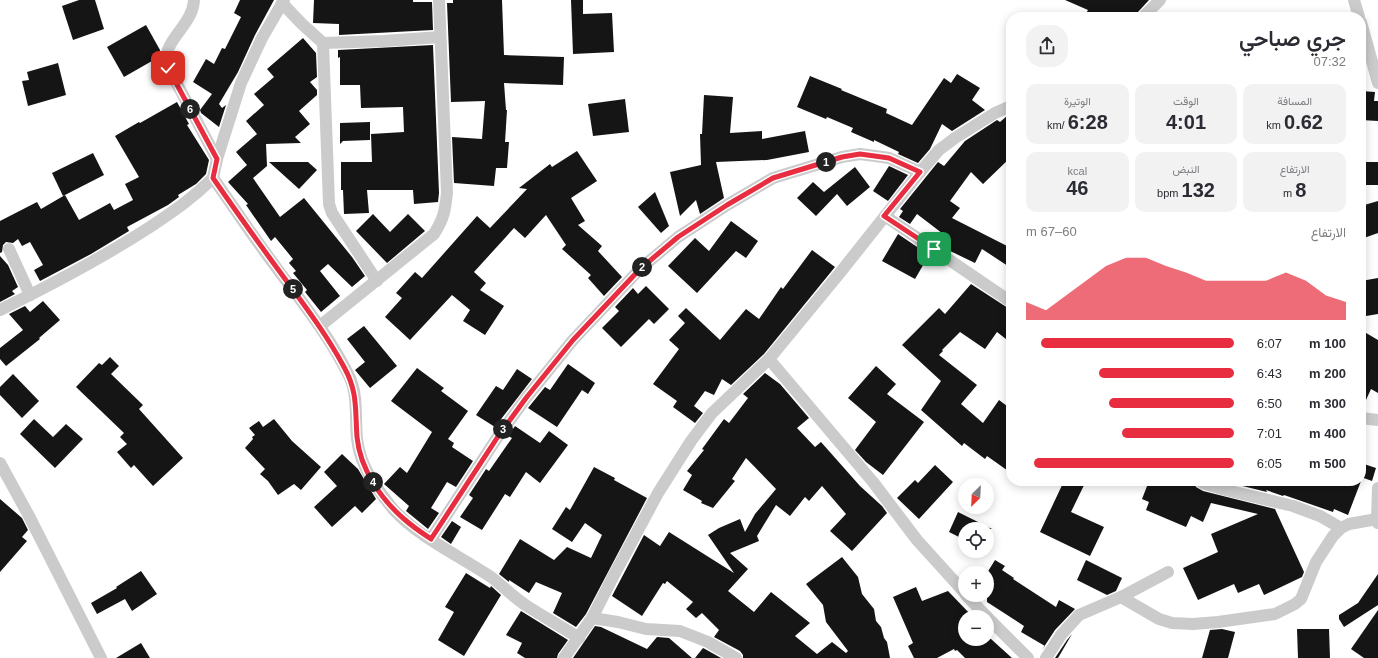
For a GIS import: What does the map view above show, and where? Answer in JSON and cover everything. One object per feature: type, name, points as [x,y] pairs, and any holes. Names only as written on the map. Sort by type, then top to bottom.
[{"type":"street","points":[[194,0],[191,15],[166,53],[166,63],[217,159]]},
{"type":"street","points":[[320,326],[434,234],[445,213],[448,193],[438,0]]},
{"type":"street","points":[[1148,12],[1160,0]]},
{"type":"street","points":[[1354,0],[1358,12]]},
{"type":"street","points":[[0,310],[69,275],[127,242],[186,202],[213,178],[217,159],[241,83],[262,38],[283,1],[302,24],[323,43],[440,37]]},
{"type":"street","points":[[1366,40],[1378,83]]},
{"type":"street","points":[[323,43],[329,204],[332,213],[377,281]]},
{"type":"street","points":[[564,658],[580,638],[592,618],[658,493],[687,447],[712,413],[769,359],[939,150],[955,138],[1006,108]]},
{"type":"street","points":[[431,539],[497,438],[526,398],[573,340],[640,269],[678,237],[727,205],[773,178],[842,157],[860,154],[889,158],[920,172]]},
{"type":"street","points":[[213,178],[268,257],[320,326],[343,366],[354,390],[357,439],[360,456],[377,488],[405,520],[431,539],[492,578],[527,606],[580,638]]},
{"type":"street","points":[[884,216],[1006,299]]},
{"type":"street","points":[[9,249],[30,295]]},
{"type":"street","points":[[769,359],[874,482],[917,540],[958,585]]},
{"type":"street","points":[[1366,419],[1378,420]]},
{"type":"street","points":[[0,463],[29,516],[101,658]]},
{"type":"street","points":[[1212,486],[1293,506],[1320,516],[1342,528]]},
{"type":"street","points":[[1120,597],[1159,619],[1172,623],[1193,624],[1218,622],[1275,614],[1295,604],[1301,599],[1316,562],[1333,536],[1348,524],[1377,521],[1378,488]]},
{"type":"street","points":[[1046,658],[1061,635],[1079,615],[1120,597],[1168,572]]},
{"type":"street","points":[[973,602],[981,610]]},
{"type":"street","points":[[592,618],[618,622],[646,630],[680,631],[708,642],[736,658]]},
{"type":"street","points":[[994,624],[1028,658]]},
{"type":"building","points":[[79,0],[95,0],[104,29],[73,40],[62,6]]},
{"type":"building","points":[[240,0],[274,0],[255,35],[238,72],[219,104],[222,108],[226,105],[219,127],[201,113],[200,110],[212,94],[193,82],[206,59],[214,64],[222,48],[225,49],[241,17],[234,13]]},
{"type":"building","points":[[314,0],[413,0],[413,2],[432,2],[433,30],[339,35],[339,24],[313,23]]},
{"type":"building","points":[[453,0],[502,0],[504,55],[564,57],[563,85],[504,83],[507,110],[505,142],[509,142],[507,168],[496,168],[494,186],[454,183],[452,137],[482,139],[485,101],[451,102],[447,3],[453,3]]},
{"type":"building","points":[[571,0],[583,0],[583,14],[612,13],[614,52],[573,54]]},
{"type":"building","points":[[1065,0],[1149,0],[1138,12],[1087,12],[1088,10]]},
{"type":"building","points":[[146,25],[160,50],[159,57],[124,77],[107,47]]},
{"type":"building","points":[[303,38],[316,53],[317,77],[310,82],[317,90],[317,95],[299,111],[310,124],[295,137],[301,143],[266,144],[267,166],[253,178],[280,217],[304,198],[352,257],[365,276],[352,287],[328,264],[320,271],[340,296],[321,312],[305,292],[307,290],[293,273],[296,271],[289,263],[293,259],[275,237],[271,241],[246,205],[248,204],[228,182],[247,165],[236,152],[257,134],[246,121],[264,105],[254,94],[274,77],[267,69]]},
{"type":"building","points":[[433,45],[439,193],[438,202],[414,204],[413,190],[367,190],[369,213],[344,214],[343,190],[341,190],[341,162],[372,162],[371,134],[404,132],[403,107],[361,108],[360,85],[340,85],[340,57],[338,58],[338,50]]},
{"type":"building","points":[[58,63],[66,95],[28,106],[22,81],[29,80],[27,72]]},
{"type":"building","points":[[957,74],[980,88],[972,100],[985,110],[952,131],[942,124],[930,149],[918,163],[898,154],[899,152],[874,140],[874,142],[851,132],[853,128],[797,107],[810,76],[887,109],[886,113],[912,125],[944,78],[951,83]]},
{"type":"building","points":[[1366,91],[1375,92],[1374,101],[1378,101],[1378,121],[1366,120]]},
{"type":"building","points":[[704,95],[733,97],[730,133],[762,131],[762,139],[805,131],[809,152],[767,160],[716,162],[724,198],[700,214],[696,200],[680,216],[670,172],[701,165],[700,134],[702,134]]},
{"type":"building","points":[[625,99],[629,132],[593,136],[588,104]]},
{"type":"building","points":[[177,102],[189,124],[187,125],[209,160],[206,174],[196,184],[178,195],[179,197],[168,205],[127,227],[129,231],[91,254],[40,281],[34,270],[43,265],[30,242],[22,246],[18,239],[13,243],[6,242],[3,245],[2,252],[0,253],[0,221],[37,202],[41,209],[65,195],[79,220],[110,203],[114,210],[133,200],[125,184],[139,177],[115,136]]},
{"type":"building","points":[[1006,117],[1006,162],[983,184],[971,172],[950,201],[960,208],[952,218],[1006,245],[1006,265],[982,249],[975,263],[946,249],[951,240],[917,214],[910,224],[899,217],[903,211],[900,209],[938,162],[944,166],[965,141],[997,120],[1000,122]]},
{"type":"building","points":[[370,122],[370,140],[343,141],[340,144],[340,123]]},
{"type":"building","points":[[577,151],[597,181],[571,198],[585,221],[578,225],[602,246],[598,251],[622,277],[604,296],[588,278],[591,275],[562,249],[566,245],[546,215],[525,238],[514,228],[474,272],[486,283],[480,290],[504,306],[485,335],[463,321],[470,310],[452,295],[410,340],[385,317],[402,298],[396,293],[415,272],[422,278],[477,216],[490,228],[527,189],[519,188],[550,164],[552,167]]},
{"type":"building","points":[[93,153],[104,175],[63,196],[52,173]]},
{"type":"building","points":[[269,162],[308,162],[317,170],[299,189]]},
{"type":"building","points":[[1366,162],[1378,162],[1378,185],[1366,185]]},
{"type":"building","points":[[889,166],[908,175],[888,201],[873,191]]},
{"type":"building","points":[[855,167],[870,187],[847,206],[837,194],[816,216],[797,198],[813,182],[824,192]]},
{"type":"building","points":[[655,192],[669,226],[661,233],[638,207]]},
{"type":"building","points":[[1378,201],[1378,233],[1366,237],[1366,205]]},
{"type":"building","points":[[373,214],[390,232],[408,214],[425,231],[387,263],[356,231]]},
{"type":"building","points":[[731,221],[758,241],[746,258],[736,251],[697,293],[668,266],[695,238],[709,251]]},
{"type":"building","points":[[898,234],[929,255],[915,279],[882,261]]},
{"type":"building","points":[[812,250],[835,267],[764,354],[731,385],[722,379],[714,395],[705,391],[694,406],[703,413],[695,423],[673,407],[677,401],[653,384],[679,349],[669,340],[685,323],[678,316],[686,308],[720,340],[746,309],[759,319],[781,287],[783,289]]},
{"type":"building","points":[[0,256],[8,265],[18,287],[12,291],[15,294],[0,302]]},
{"type":"building","points":[[1378,278],[1378,314],[1366,316],[1366,280]]},
{"type":"building","points":[[971,284],[1006,307],[1006,339],[997,332],[985,349],[960,332],[939,355],[977,385],[961,404],[983,423],[999,400],[1006,405],[1006,469],[987,456],[985,459],[964,443],[962,446],[921,410],[941,381],[902,345],[939,308],[945,314]]},
{"type":"building","points":[[646,286],[669,309],[654,324],[649,319],[621,347],[602,328],[619,311],[615,307],[633,288],[638,294]]},
{"type":"building","points":[[43,301],[60,320],[39,338],[40,339],[6,366],[0,359],[0,348],[23,330],[9,314],[25,306],[30,312]]},
{"type":"building","points":[[364,326],[397,366],[370,388],[355,370],[365,362],[347,339]]},
{"type":"building","points":[[1366,333],[1378,340],[1378,393],[1371,389],[1366,400]]},
{"type":"building","points":[[110,357],[119,366],[111,374],[143,405],[139,409],[183,458],[153,486],[134,465],[131,468],[117,452],[127,444],[120,437],[124,433],[76,387],[99,363],[102,365]]},
{"type":"building","points":[[568,364],[595,383],[588,394],[582,390],[557,427],[528,408],[545,387],[550,390]]},
{"type":"building","points":[[876,366],[896,384],[887,394],[924,422],[883,475],[866,462],[855,450],[876,422],[848,398]]},
{"type":"building","points":[[417,368],[444,388],[441,391],[468,411],[448,439],[454,443],[452,447],[473,461],[456,487],[447,482],[431,508],[439,513],[428,529],[406,511],[409,506],[384,484],[400,467],[407,473],[432,432],[391,401]]},
{"type":"building","points":[[517,369],[532,379],[495,427],[476,415],[496,386],[503,390]]},
{"type":"building","points":[[765,373],[780,384],[809,418],[797,428],[815,447],[821,442],[860,486],[882,506],[887,513],[852,551],[830,531],[846,514],[822,486],[809,501],[805,497],[790,516],[776,505],[757,536],[759,541],[730,553],[748,569],[728,591],[754,612],[771,592],[810,623],[795,636],[817,654],[832,642],[846,653],[848,651],[826,622],[823,605],[806,584],[842,557],[858,577],[862,594],[874,609],[876,621],[881,627],[884,638],[887,642],[890,658],[743,658],[740,651],[714,637],[719,630],[702,613],[696,618],[686,609],[693,602],[667,581],[665,584],[663,583],[642,616],[612,596],[644,535],[660,546],[669,532],[734,573],[708,535],[719,528],[740,519],[745,532],[755,514],[776,489],[746,458],[732,479],[735,481],[713,508],[701,503],[702,501],[683,490],[692,475],[687,471],[704,450],[702,449],[724,419],[729,423],[748,398],[743,394]]},
{"type":"building","points":[[13,374],[39,401],[22,418],[0,395],[0,387]]},
{"type":"building","points":[[34,419],[53,437],[66,424],[83,439],[55,468],[20,434]]},
{"type":"building","points":[[274,419],[292,441],[321,467],[301,490],[294,484],[278,495],[268,481],[260,474],[265,469],[245,448],[255,435],[249,428],[259,421],[263,427]]},
{"type":"building","points":[[515,426],[540,443],[549,431],[568,445],[540,483],[526,472],[510,497],[505,494],[482,530],[460,517],[473,498],[469,495],[486,469],[489,471],[512,438],[508,436]]},
{"type":"building","points":[[342,454],[358,469],[376,499],[362,513],[355,506],[332,527],[314,507],[337,486],[324,472]]},
{"type":"building","points":[[935,465],[953,482],[919,519],[897,498],[915,480],[918,483]]},
{"type":"building","points":[[1366,465],[1376,468],[1372,481],[1366,479]]},
{"type":"building","points":[[594,467],[647,498],[586,614],[576,627],[553,613],[562,593],[536,582],[529,593],[509,580],[509,582],[499,574],[520,539],[554,560],[567,547],[591,558],[602,535],[585,523],[572,542],[552,529],[566,507],[570,510]]},
{"type":"building","points":[[1062,486],[1084,486],[1071,512],[1104,527],[1090,556],[1040,532]]},
{"type":"building","points":[[1147,486],[1196,486],[1203,491],[1275,509],[1304,572],[1302,577],[1264,595],[1259,584],[1238,593],[1234,584],[1198,600],[1183,568],[1218,552],[1211,534],[1258,514],[1211,503],[1203,522],[1191,516],[1186,527],[1146,510],[1149,502],[1142,499]]},
{"type":"building","points":[[1242,486],[1359,486],[1348,515],[1334,509],[1333,512],[1266,490],[1267,492]]},
{"type":"building","points":[[0,499],[22,518],[28,530],[22,537],[27,541],[0,572]]},
{"type":"building","points":[[958,512],[958,514],[962,514],[978,522],[958,522],[958,536],[949,532]]},
{"type":"building","points":[[452,521],[461,527],[451,544],[441,537]]},
{"type":"building","points":[[995,560],[1005,566],[1002,570],[1014,578],[1013,579],[1056,607],[1059,600],[1075,609],[1055,630],[1045,646],[1021,632],[1024,626],[987,602],[994,602],[994,566],[991,566]]},
{"type":"building","points":[[1086,560],[1122,578],[1116,591],[1107,595],[1077,580]]},
{"type":"building","points":[[141,571],[157,594],[132,611],[125,599],[97,614],[91,603],[117,588],[116,587]]},
{"type":"building","points":[[466,573],[490,588],[491,586],[501,595],[464,656],[438,640],[454,612],[445,607]]},
{"type":"building","points":[[1378,574],[1378,605],[1344,627],[1339,619],[1339,615],[1358,603]]},
{"type":"building","points":[[916,587],[922,601],[948,591],[966,610],[958,610],[958,646],[994,646],[994,642],[1012,658],[965,658],[954,649],[937,658],[914,658],[908,646],[913,643],[893,597]]},
{"type":"building","points":[[1378,610],[1378,658],[1364,658],[1351,649]]},
{"type":"building","points":[[521,611],[568,640],[558,654],[557,658],[525,658],[517,653],[522,643],[506,635]]},
{"type":"building","points":[[595,626],[601,627],[647,649],[657,637],[669,638],[692,658],[573,658]]},
{"type":"building","points":[[1222,629],[1235,632],[1228,658],[1202,658],[1210,630]]},
{"type":"building","points":[[1297,629],[1329,629],[1330,658],[1298,658]]},
{"type":"building","points":[[1072,634],[1058,658],[1055,658],[1067,640]]},
{"type":"building","points":[[141,643],[150,658],[116,658]]},
{"type":"building","points":[[703,648],[705,649],[721,658],[695,658]]},
{"type":"route","points":[[168,68],[217,159],[213,178],[268,257],[320,326],[350,380],[354,390],[357,439],[360,456],[367,471],[377,488],[394,509],[405,520],[431,539],[497,438],[526,398],[573,340],[640,269],[678,237],[727,205],[773,178],[842,157],[860,154],[889,158],[920,172],[884,216],[934,249]]}]
